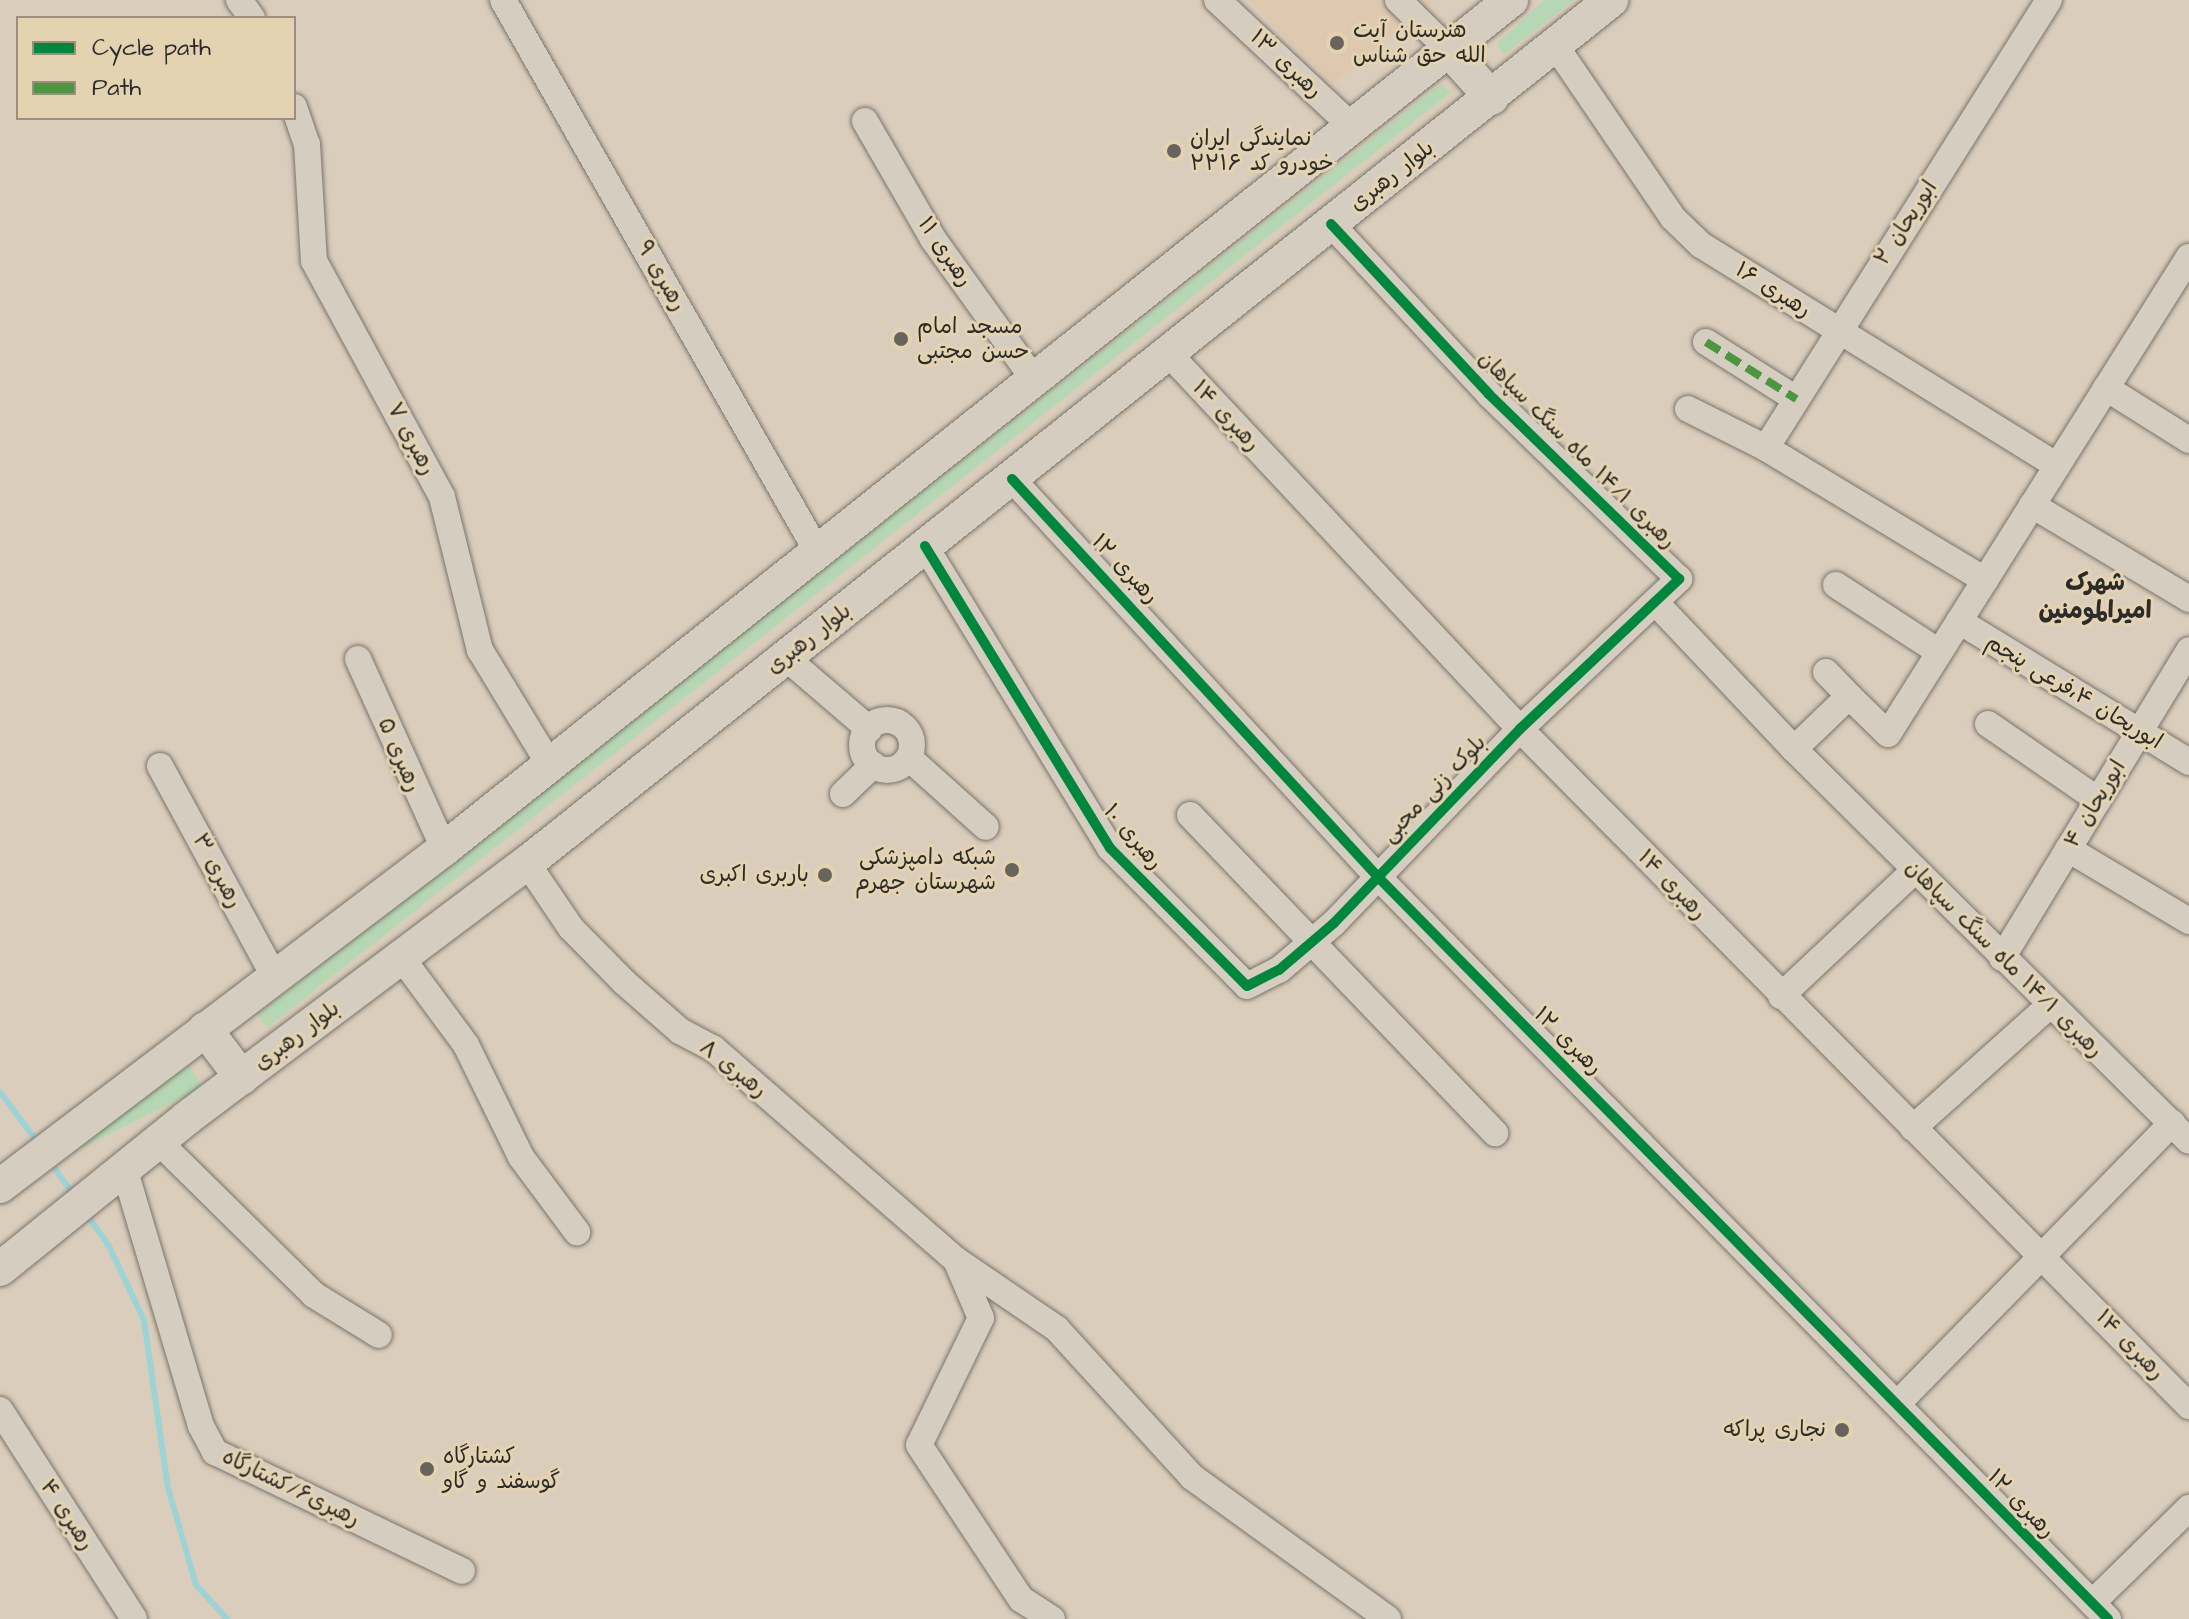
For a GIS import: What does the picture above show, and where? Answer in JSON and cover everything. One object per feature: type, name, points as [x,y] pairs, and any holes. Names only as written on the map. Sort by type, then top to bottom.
[{"type":"main road","points":[[0,1186],[444,849],[818,553],[1033,378],[1355,129],[1511,0]]},
{"type":"main road","name":"بلوار رهبری","points":[[0,1269],[158,1141],[527,863],[1492,98],[1611,0]]},
{"type":"main road","points":[[1449,50],[1492,98]]},
{"type":"main road","points":[[205,1029],[242,1078]]},
{"type":"street","name":"رهبری ۹","points":[[503,0],[818,553]]},
{"type":"street","name":"رهبری ۱۳","points":[[1217,0],[1355,129]]},
{"type":"street","points":[[1398,0],[1449,50]]},
{"type":"street","name":"ابوریحان ۲","points":[[1766,448],[1837,330],[2049,0]]},
{"type":"street","name":"رهبری ۱۶","points":[[1555,45],[1673,218],[1701,245],[2057,466]]},
{"type":"street","name":"رهبری ۷","points":[[296,113],[307,144],[314,261],[442,497],[480,650],[550,765]]},
{"type":"street","name":"رهبری ۱۱","points":[[865,121],[933,239],[1033,378]]},
{"type":"street","name":"رهبری ۱۴/۱ ماه سنگ سپاهان","points":[[1331,224],[1489,394],[1679,579],[1520,729]]},
{"type":"street","points":[[1826,672],[1888,734],[2187,263]]},
{"type":"street","points":[[1706,342],[1796,399]]},
{"type":"street","name":"رهبری ۱۴","points":[[1168,353],[1520,729],[2189,1406]]},
{"type":"street","points":[[2106,388],[2189,440]]},
{"type":"street","points":[[1688,409],[1766,448],[1985,580]]},
{"type":"street","name":"رهبری ۱۲","points":[[1012,479],[1378,877],[2100,1611]]},
{"type":"street","points":[[2032,505],[2189,599]]},
{"type":"street","name":"رهبری ۱۰","points":[[925,546],[1110,848],[1247,986],[1279,970],[1378,877]]},
{"type":"street","points":[[1836,585],[1939,652]]},
{"type":"street","name":"رهبری ۱۴/۱ ماه سنگ سپاهان","points":[[1655,602],[1794,749],[2180,1132]]},
{"type":"street","name":"ابوریحان ۴،فرعی پنجم","points":[[1959,621],[2189,762]]},
{"type":"street","name":"ابوریحان ۴","points":[[2002,958],[2189,650]]},
{"type":"street","points":[[785,657],[869,729]]},
{"type":"street","name":"رهبری ۵","points":[[358,659],[444,849]]},
{"type":"street","points":[[1794,749],[1849,696]]},
{"type":"street","points":[[884,721],[900,724],[911,737],[909,758],[894,769],[873,765],[863,751],[869,729],[884,721]]},
{"type":"street","points":[[1988,724],[2098,800]]},
{"type":"street","name":"بلوک زنی محبی","points":[[1378,877],[1520,729]]},
{"type":"street","points":[[909,758],[986,827]]},
{"type":"street","points":[[843,794],[873,765]]},
{"type":"street","name":"رهبری ۳","points":[[160,766],[274,976]]},
{"type":"street","points":[[1190,815],[1495,1133]]},
{"type":"street","points":[[2068,849],[2189,921]]},
{"type":"street","name":"رهبری ۸","points":[[527,863],[571,928],[624,982],[680,1031],[714,1049],[956,1260],[1057,1329],[1192,1477],[1388,1619]]},
{"type":"street","points":[[1781,996],[1915,870]]},
{"type":"street","points":[[401,957],[466,1045],[521,1157],[577,1232]]},
{"type":"street","points":[[1913,1128],[2050,1005]]},
{"type":"street","points":[[1898,1403],[2040,1255],[2180,1132]]},
{"type":"street","points":[[158,1141],[314,1295],[379,1335]]},
{"type":"street","name":"رهبری۶/کشتارگاه","points":[[122,1171],[201,1426],[215,1452],[462,1571]]},
{"type":"street","points":[[956,1260],[981,1318],[919,1445],[1021,1599],[1052,1619]]},
{"type":"street","name":"رهبری ۴","points":[[0,1410],[134,1619]]},
{"type":"street","points":[[2100,1611],[2189,1508]]},
{"type":"shaded area","name":"هنرستان آیت الله حق شناس","points":[[1248,0],[1435,0],[1332,85]]},
{"type":"green space","points":[[1544,0],[1574,0],[1504,54],[1496,45]]},
{"type":"green space","points":[[1441,84],[1450,93],[268,1027],[257,1015]]},
{"type":"green space","points":[[190,1065],[201,1087],[0,1190],[0,1162]]},
{"type":"waterway","points":[[0,1092],[38,1143]]},
{"type":"waterway","points":[[51,1163],[74,1196]]},
{"type":"waterway","points":[[85,1212],[109,1246],[144,1320],[168,1488],[196,1585],[227,1619]]},
{"type":"marked path","points":[[1706,342],[1796,399]]},
{"type":"cycle path","points":[[925,546],[1110,848],[1247,986],[1279,970],[1334,923],[1520,729],[1679,579],[1489,394],[1331,224]]},
{"type":"cycle path","points":[[1012,479],[1378,877],[2108,1619]]},
{"type":"place","name":"هنرستان آیت الله حق شناس","points":[[1337,43]]},
{"type":"place","name":"نمایندگی ایران خودرو کد ۲۲۱۶","points":[[1174,151]]},
{"type":"place","name":"مسجد امام حسن مجتبی","points":[[901,339]]},
{"type":"place","name":"شبکه دامپزشکی شهرستان جهرم","points":[[1012,870]]},
{"type":"place","name":"باربری اکبری","points":[[825,875]]},
{"type":"place","name":"نجاری پراکه","points":[[1842,1430]]},
{"type":"place","name":"کشتارگاه گوسفند و گاو","points":[[427,1469]]},
{"type":"district","name":"شهرک امیرالمومنین","points":[[2095,598]]}]
